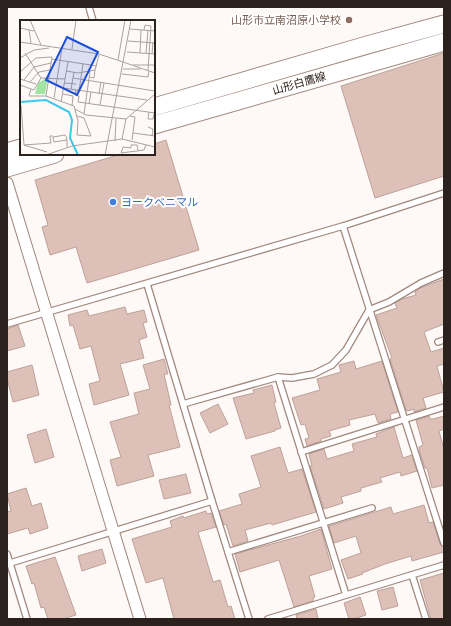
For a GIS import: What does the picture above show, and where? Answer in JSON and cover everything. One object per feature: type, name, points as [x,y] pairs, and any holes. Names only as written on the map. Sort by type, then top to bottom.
[{"type":"main road","name":"山形白鷹線","points":[[155,107],[444,24]]},
{"type":"main road","name":"山形白鷹線","points":[[155,125],[444,42]]},
{"type":"main road","points":[[7,152],[20,148]]},
{"type":"main road","points":[[7,168],[52,155]]},
{"type":"street","points":[[7,183],[140,619]]},
{"type":"lane","points":[[89,7],[93,20]]},
{"type":"lane","points":[[7,324],[343,226],[444,193]]},
{"type":"lane","points":[[343,226],[444,543]]},
{"type":"lane","points":[[183,404],[278,377],[292,378],[314,374],[332,365],[346,350],[369,310],[389,302],[422,283],[444,273]]},
{"type":"lane","points":[[147,284],[249,619]]},
{"type":"lane","points":[[278,377],[346,595]]},
{"type":"lane","points":[[301,452],[444,407]]},
{"type":"lane","points":[[8,564],[212,501]]},
{"type":"lane","points":[[228,552],[372,508]]},
{"type":"lane","points":[[7,554],[8,564],[27,619]]},
{"type":"lane","points":[[268,619],[444,565]]},
{"type":"lane","points":[[412,575],[426,619]]},
{"type":"building","points":[[444,53],[444,176],[375,198],[341,86]]},
{"type":"building","name":"ヨークベニマル","points":[[166,140],[199,250],[87,283],[76,247],[50,255],[42,227],[48,225],[35,180],[118,155],[155,155],[155,144]]},
{"type":"building","points":[[444,279],[444,324],[424,332],[431,352],[444,348],[444,364],[437,366],[444,392],[423,398],[426,408],[414,412],[414,409],[408,411],[406,410],[390,359],[392,358],[376,315],[397,308],[395,303],[402,299],[416,295],[415,292],[420,288]]},
{"type":"building","points":[[125,307],[127,314],[144,310],[147,322],[143,323],[147,337],[139,340],[144,358],[120,364],[129,395],[94,405],[89,384],[100,381],[91,346],[80,349],[73,325],[70,326],[68,315],[87,310],[89,316]]},
{"type":"building","points":[[18,325],[25,346],[7,351],[7,329]]},
{"type":"building","points":[[164,359],[168,374],[164,374],[171,405],[169,405],[180,447],[148,455],[154,476],[117,486],[110,460],[121,457],[110,422],[139,414],[134,393],[150,389],[143,365]]},
{"type":"building","points":[[354,361],[356,369],[382,361],[398,412],[390,414],[391,419],[378,423],[375,414],[349,420],[350,425],[329,431],[331,436],[307,446],[305,439],[309,438],[305,424],[301,425],[292,398],[320,390],[317,379],[341,372],[339,365]]},
{"type":"building","points":[[32,365],[39,395],[13,402],[7,372]]},
{"type":"building","points":[[272,385],[276,402],[274,403],[281,428],[246,439],[233,398],[254,393],[253,390]]},
{"type":"building","points":[[218,404],[228,424],[210,433],[200,413]]},
{"type":"building","points":[[429,416],[430,419],[433,419],[444,416],[444,429],[439,431],[444,449],[444,485],[432,488],[427,468],[425,468],[420,453],[419,447],[423,445],[416,420]]},
{"type":"building","points":[[394,427],[403,458],[412,455],[417,471],[401,476],[400,472],[380,478],[382,482],[361,488],[361,491],[341,497],[343,503],[324,509],[310,466],[312,466],[309,454],[324,449],[327,459],[354,451],[352,444],[377,437],[376,434]]},
{"type":"building","points":[[46,429],[54,457],[35,463],[27,435]]},
{"type":"building","points":[[280,447],[288,473],[302,469],[316,512],[272,525],[271,523],[245,530],[248,541],[233,546],[226,524],[224,525],[219,511],[242,504],[239,494],[261,487],[251,456]]},
{"type":"building","points":[[186,474],[191,493],[164,499],[159,480]]},
{"type":"building","points":[[26,488],[32,506],[41,503],[48,528],[30,534],[28,528],[7,534],[7,512],[11,511],[7,494]]},
{"type":"building","points":[[424,505],[429,523],[433,522],[440,544],[444,547],[444,552],[412,561],[411,556],[385,564],[348,579],[341,560],[361,553],[356,536],[334,543],[329,526],[391,507],[393,514]]},
{"type":"building","points":[[206,511],[207,514],[211,513],[216,527],[198,532],[213,582],[220,580],[228,607],[231,606],[235,619],[174,619],[163,578],[146,583],[132,539],[172,527],[170,521],[183,516],[184,518]]},
{"type":"building","points":[[321,529],[332,569],[309,576],[315,597],[313,598],[313,601],[294,607],[279,560],[240,572],[235,554]]},
{"type":"building","points":[[102,549],[106,563],[82,571],[78,556]]},
{"type":"building","points":[[55,557],[76,615],[63,619],[48,619],[44,607],[41,608],[34,583],[32,584],[26,566]]},
{"type":"building","points":[[444,573],[444,619],[431,619],[420,580]]},
{"type":"building","points":[[393,587],[398,606],[382,610],[377,591]]},
{"type":"building","points":[[360,597],[366,615],[349,619],[344,603]]},
{"type":"building","points":[[316,609],[318,619],[297,619],[296,615]]},
{"type":"place","name":"山形市立南沼原小学校","points":[[349,20]]},
{"type":"place","name":"ヨークベニマル","points":[[113,202]]}]
